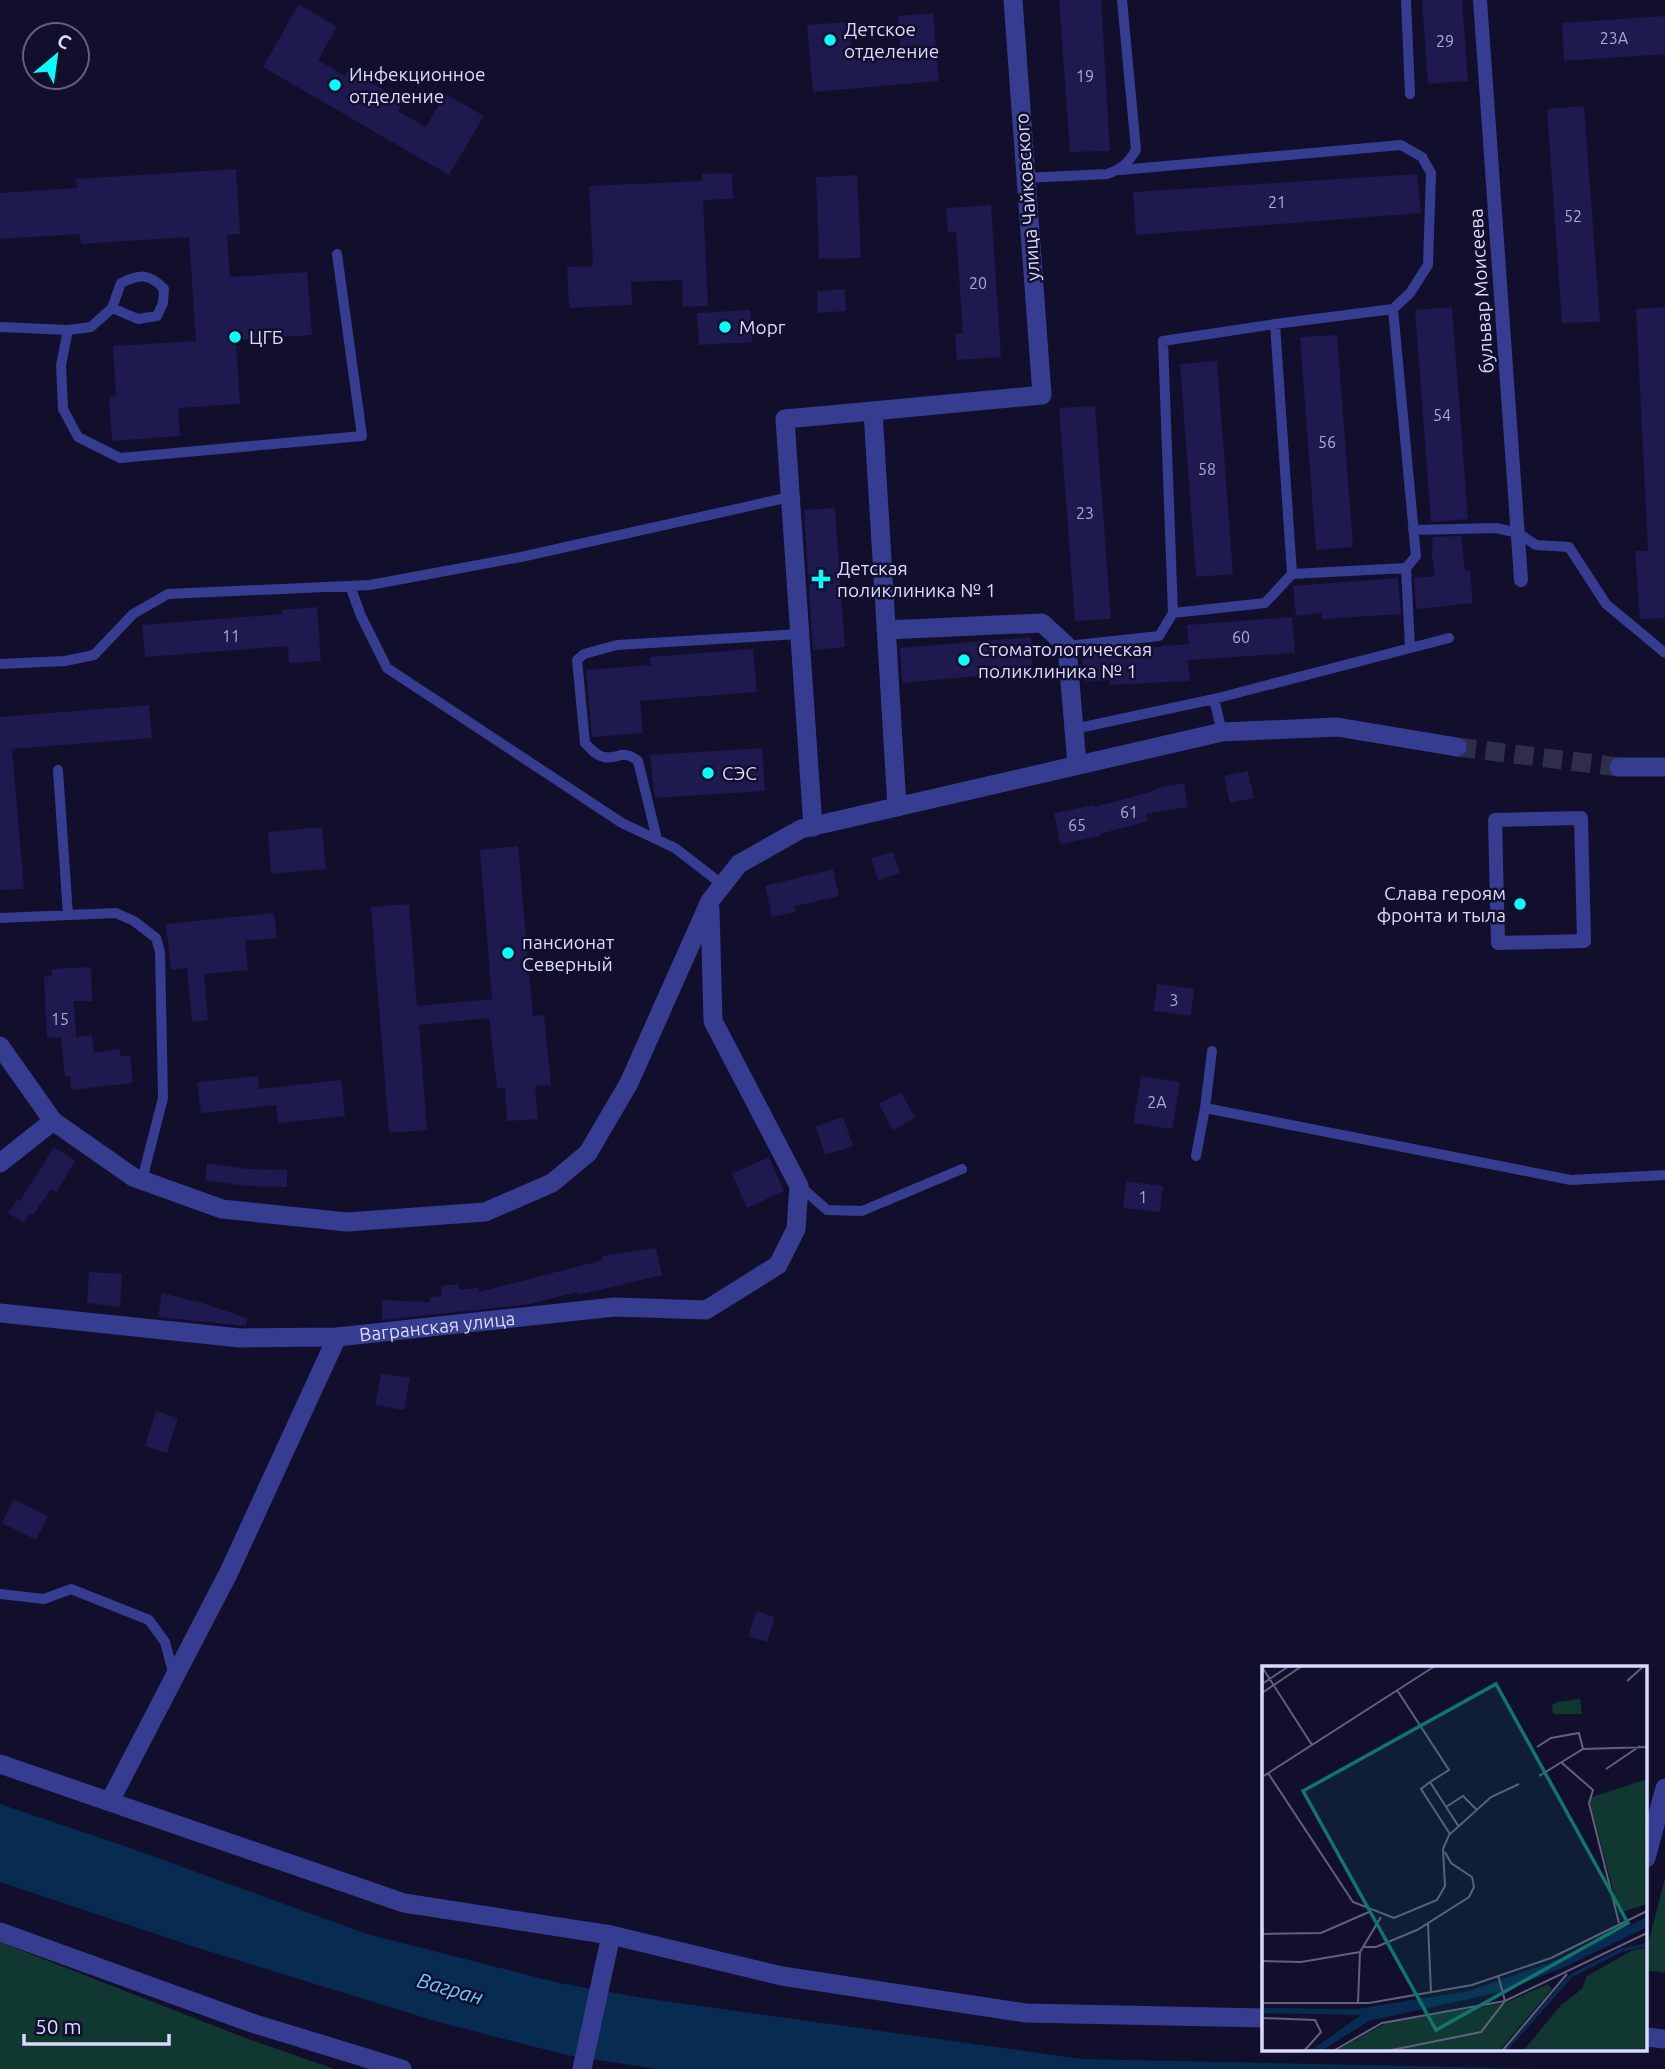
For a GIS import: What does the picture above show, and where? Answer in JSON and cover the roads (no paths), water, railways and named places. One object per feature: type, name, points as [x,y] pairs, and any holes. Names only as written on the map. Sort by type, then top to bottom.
[{"type":"street","name":"улица Чайковского","points":[[873,411],[1042,395],[1013,0]]},
{"type":"street","name":"бульвар Моисеева","points":[[1480,0],[1521,580]]},
{"type":"street","points":[[813,827],[785,419],[873,411],[897,807]]},
{"type":"street","points":[[886,630],[1042,623],[1067,646],[1077,765]]},
{"type":"street","points":[[0,1046],[53,1121],[133,1177],[222,1209],[347,1222],[485,1212],[552,1183],[588,1153],[629,1083],[710,901],[738,864],[801,829],[1222,732],[1338,727],[1457,747]]},
{"type":"street","points":[[1619,767],[1665,767]]},
{"type":"street","points":[[1581,818],[1584,941],[1498,943],[1495,820],[1581,818]]},
{"type":"street","points":[[710,901],[713,1021],[799,1186]]},
{"type":"street","points":[[0,1163],[53,1121]]},
{"type":"street","name":"Вагранская улица","points":[[0,1313],[240,1338],[337,1337],[615,1307],[706,1310],[778,1265],[796,1229],[799,1186]]},
{"type":"street","points":[[110,1801],[229,1572],[337,1337]]},
{"type":"street","points":[[0,1764],[404,1903],[611,1935],[782,1976],[1027,2013],[1262,2018]]},
{"type":"street","points":[[1648,1851],[1665,1788]]},
{"type":"street","points":[[0,1932],[252,2023],[402,2069]]},
{"type":"street","points":[[582,2069],[611,1935]]},
{"type":"lane","points":[[1120,170],[1136,150],[1122,0]]},
{"type":"lane","points":[[1406,0],[1410,94]]},
{"type":"lane","points":[[1026,178],[1097,174],[1401,145],[1422,157],[1432,173],[1428,265],[1410,293],[1393,309],[1163,341],[1173,612],[1159,636],[1067,646]]},
{"type":"lane","points":[[68,330],[61,365],[63,409],[78,437],[120,458],[362,436],[337,254]]},
{"type":"lane","points":[[0,327],[68,330],[91,327],[112,308],[121,283],[136,276],[154,279],[164,289],[163,303],[157,316],[138,319],[112,308]]},
{"type":"lane","points":[[1393,309],[1416,556],[1406,568],[1410,647]]},
{"type":"lane","points":[[1275,324],[1292,574]]},
{"type":"lane","points":[[0,664],[65,661],[94,655],[133,614],[168,594],[370,585],[521,557],[790,497]]},
{"type":"lane","points":[[1413,530],[1496,528],[1518,533],[1536,545],[1569,547],[1606,604],[1665,653]]},
{"type":"lane","points":[[1173,612],[1265,603],[1292,574],[1406,568]]},
{"type":"lane","points":[[349,586],[387,668],[622,823],[675,848],[723,885]]},
{"type":"lane","points":[[657,839],[638,761],[632,755],[622,754],[607,759],[584,743],[577,660],[584,654],[617,645],[800,634]]},
{"type":"lane","points":[[1074,729],[1214,699],[1449,638]]},
{"type":"lane","points":[[1214,699],[1222,732]]},
{"type":"lane","points":[[58,770],[68,915]]},
{"type":"lane","points":[[0,918],[116,913],[134,921],[156,938],[160,952],[163,1097],[142,1180]]},
{"type":"lane","points":[[1196,1156],[1212,1051]]},
{"type":"lane","points":[[1205,1108],[1571,1180],[1665,1175]]},
{"type":"lane","points":[[799,1186],[827,1210],[862,1211],[961,1170]]},
{"type":"lane","points":[[0,1594],[44,1599],[71,1589],[149,1620],[165,1642],[174,1677]]},
{"type":"water","name":"Вагран","points":[[0,1804],[367,1934],[559,1983],[643,1998],[1082,2059],[1549,2069],[657,2069],[567,2055],[442,2023],[195,1947],[0,1882]]},
{"type":"tunnel","points":[[1457,747],[1619,767]]},
{"type":"place","name":"Детское отделение","points":[[830,40]]},
{"type":"place","name":"Инфекционное отделение","points":[[335,85]]},
{"type":"place","name":"Морг","points":[[725,327]]},
{"type":"place","name":"ЦГБ","points":[[235,337]]},
{"type":"place","name":"Детская поликлиника № 1","points":[[821,579]]},
{"type":"place","name":"Стоматологическая поликлиника № 1","points":[[964,660]]},
{"type":"place","name":"СЭС","points":[[708,773]]},
{"type":"place","name":"Слава героям фронта и тыла","points":[[1520,904]]},
{"type":"place","name":"пансионат Северный","points":[[508,953]]}]
